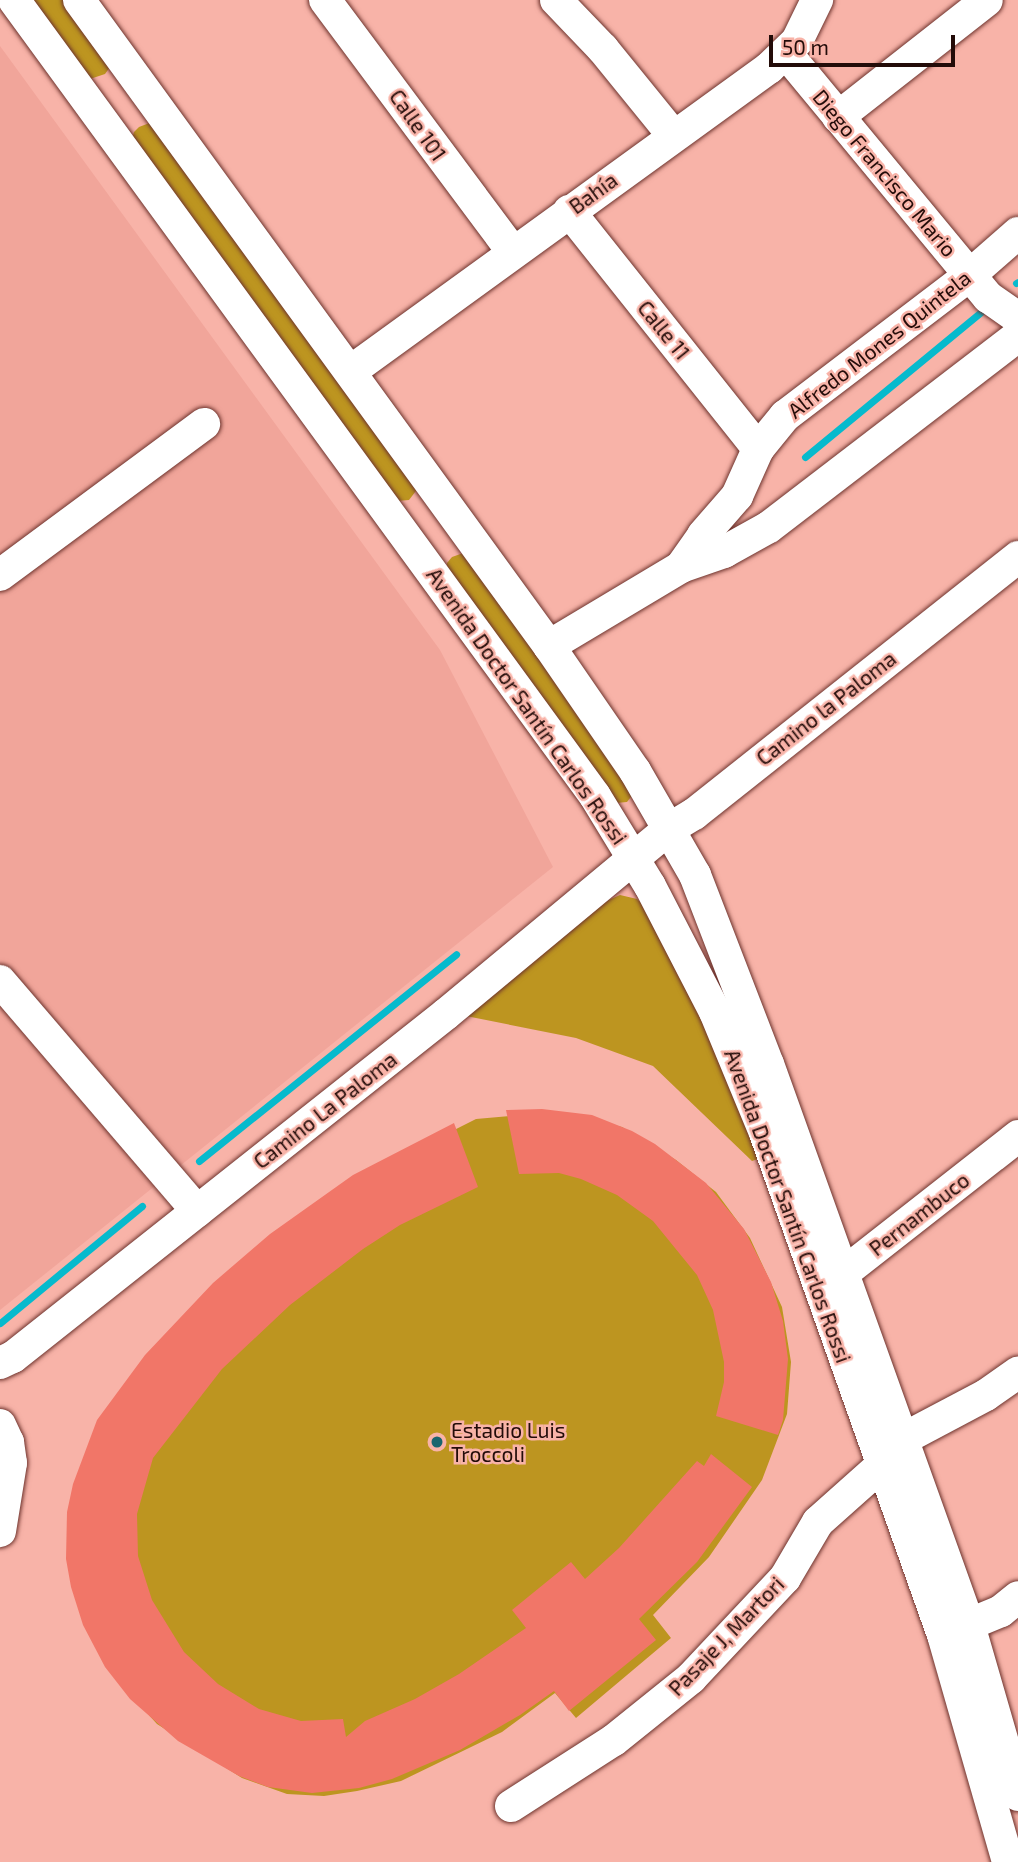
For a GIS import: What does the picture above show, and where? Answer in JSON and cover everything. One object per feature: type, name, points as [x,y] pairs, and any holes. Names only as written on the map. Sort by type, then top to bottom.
[{"type":"street","name":"Avenida Doctor Santín Carlos Rossi","points":[[14,0],[594,796],[635,859],[715,1012],[765,1133],[901,1440],[956,1630],[1008,1862]]},
{"type":"street","name":"Calle 101","points":[[325,0],[512,251]]},
{"type":"street","points":[[556,0],[603,49],[673,135]]},
{"type":"street","name":"Bahía","points":[[351,371],[786,53],[797,41],[817,0]]},
{"type":"street","points":[[838,117],[987,0]]},
{"type":"street","name":"Avenida Doctor Santín Carlos Rossi","points":[[95,6],[139,82],[550,646],[635,771],[695,875],[737,980],[832,1283],[882,1465],[956,1630],[1018,1795]]},
{"type":"street","name":"Diego Francisco Mario","points":[[786,53],[988,297],[1018,318]]},
{"type":"street","points":[[96,113],[139,82]]},
{"type":"street","name":"Calle 11","points":[[569,211],[758,449]]},
{"type":"street","name":"Alfredo Mones Quintela","points":[[681,567],[703,535],[737,496],[758,449],[785,416],[970,275],[1018,233]]},
{"type":"street","name":"Alfredo Mones Quintela","points":[[550,646],[681,567],[724,552],[769,527],[1018,336]]},
{"type":"street","points":[[0,575],[204,424]]},
{"type":"street","points":[[405,536],[447,506]]},
{"type":"street","name":"Camino la Paloma","points":[[635,859],[669,829],[694,814],[1018,557]]},
{"type":"street","points":[[635,859],[648,862],[662,874],[714,961],[737,980]]},
{"type":"street","name":"Camino La Paloma","points":[[0,1386],[7,1360],[446,1014],[635,859]]},
{"type":"street","points":[[0,981],[197,1211]]},
{"type":"street","name":"Pernambuco","points":[[832,1283],[1018,1136]]},
{"type":"street","points":[[901,1440],[986,1395],[1018,1373]]},
{"type":"street","points":[[0,1425],[8,1442],[11,1463],[0,1531]]},
{"type":"street","name":"Pasaje J, Martori","points":[[511,1806],[614,1740],[691,1678],[785,1578],[818,1522],[882,1465],[901,1440]]},
{"type":"street","points":[[956,1630],[1000,1611],[1018,1597]]},
{"type":"shaded area","points":[[31,0],[65,0],[110,67],[105,74],[90,79]]},
{"type":"shaded area","points":[[0,46],[440,650],[553,867],[0,1310]]},
{"type":"shaded area","points":[[152,122],[419,487],[409,500],[397,501],[132,139],[139,127]]},
{"type":"shaded area","points":[[466,552],[634,793],[627,802],[616,803],[447,570],[447,563],[452,557]]},
{"type":"shaded area","points":[[620,895],[637,899],[650,911],[708,1022],[761,1158],[752,1161],[653,1066],[576,1038],[461,1015],[604,902]]},
{"type":"shaded area","name":"Estadio Luis Troccoli","points":[[556,1112],[622,1127],[676,1160],[716,1192],[750,1238],[782,1307],[791,1362],[787,1414],[762,1480],[709,1557],[653,1615],[671,1638],[576,1718],[555,1693],[502,1732],[401,1781],[357,1791],[324,1796],[287,1794],[242,1778],[157,1724],[116,1679],[71,1547],[355,1180],[476,1119]]},
{"type":"building","points":[[542,1109],[592,1115],[632,1131],[655,1144],[706,1183],[744,1229],[771,1282],[783,1321],[788,1359],[783,1420],[778,1435],[716,1416],[724,1382],[724,1362],[713,1310],[697,1275],[653,1221],[617,1195],[581,1179],[559,1173],[519,1174],[506,1110]]},
{"type":"building","points":[[454,1123],[478,1187],[400,1225],[363,1249],[290,1305],[222,1369],[153,1458],[137,1514],[138,1556],[152,1600],[184,1652],[218,1684],[259,1709],[301,1721],[343,1719],[346,1737],[365,1721],[415,1699],[459,1674],[526,1628],[512,1610],[571,1562],[585,1579],[619,1548],[697,1461],[704,1466],[711,1454],[752,1487],[697,1562],[639,1619],[656,1640],[569,1711],[554,1691],[520,1715],[460,1750],[392,1779],[359,1788],[312,1793],[268,1787],[239,1776],[178,1741],[130,1699],[105,1667],[83,1625],[71,1587],[66,1559],[67,1512],[73,1484],[97,1420],[145,1355],[213,1283],[270,1234],[353,1175]]},
{"type":"waterway","points":[[805,457],[981,312]]},
{"type":"waterway","points":[[199,1161],[456,954]]},
{"type":"waterway","points":[[0,1323],[142,1206]]},
{"type":"place","name":"Estadio Luis Troccoli","points":[[437,1442]]}]
